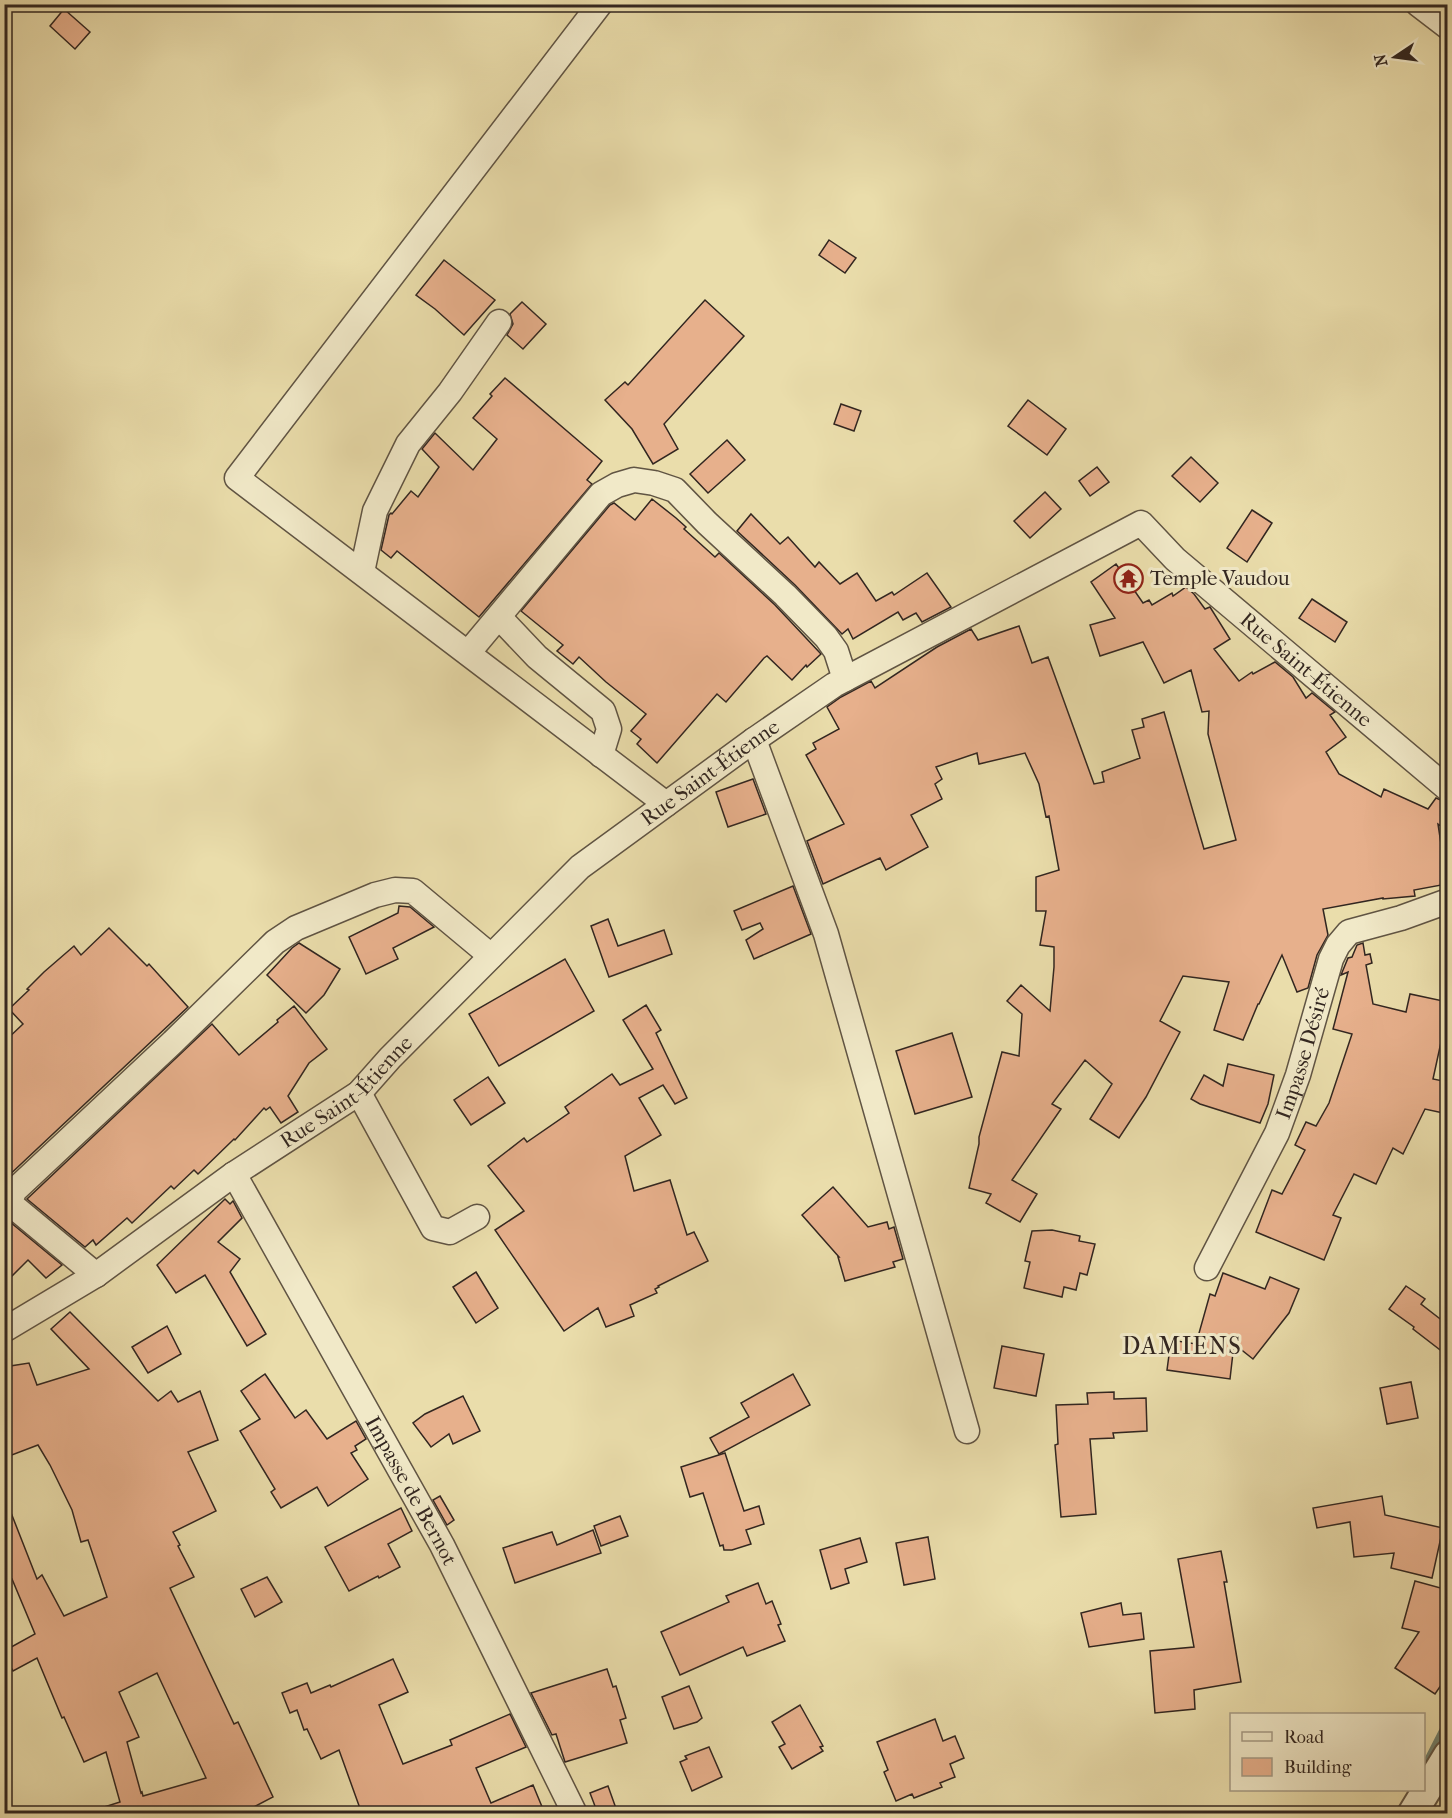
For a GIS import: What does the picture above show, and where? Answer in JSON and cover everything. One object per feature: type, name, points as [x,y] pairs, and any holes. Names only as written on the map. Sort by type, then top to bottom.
[{"type":"street","points":[[600,4],[237,477],[666,804]]},
{"type":"street","points":[[1418,4],[1448,27]]},
{"type":"street","points":[[362,572],[375,511],[408,444],[450,392],[499,322]]},
{"type":"street","points":[[468,653],[601,495],[616,485],[634,480],[654,483],[675,490],[826,637],[837,651],[845,679]]},
{"type":"street","name":"Rue Saint-Étienne","points":[[4,1330],[96,1275],[234,1174],[359,1093],[390,1058],[580,867],[754,740],[845,679],[1141,523],[1174,559],[1448,789]]},
{"type":"street","points":[[499,617],[537,657],[603,711],[609,729],[601,755]]},
{"type":"street","points":[[754,740],[826,934],[967,1431]]},
{"type":"street","points":[[96,1275],[13,1206],[11,1200],[14,1191],[173,1042],[275,942],[296,928],[375,895],[395,890],[413,891],[491,956]]},
{"type":"street","name":"Impasse Désiré","points":[[1207,1269],[1277,1133],[1298,1075],[1331,959],[1338,945],[1349,932],[1401,918],[1448,900]]},
{"type":"street","points":[[359,1093],[433,1228],[450,1232],[477,1217]]},
{"type":"street","name":"Impasse de Bernot","points":[[234,1174],[442,1545],[575,1814]]},
{"type":"street","points":[[1412,1814],[1448,1755]]},
{"type":"building","points":[[64,9],[90,32],[75,49],[50,26]]},
{"type":"building","points":[[829,240],[856,258],[845,273],[819,255]]},
{"type":"building","points":[[444,260],[495,300],[464,335],[416,295]]},
{"type":"building","points":[[705,300],[744,336],[664,424],[678,449],[653,464],[632,429],[605,400],[625,382],[628,385]]},
{"type":"building","points":[[522,302],[546,324],[523,349],[507,335],[513,324],[510,314]]},
{"type":"building","points":[[505,378],[602,461],[587,480],[592,484],[479,617],[397,551],[391,558],[381,550],[389,515],[411,491],[418,497],[439,467],[422,449],[435,433],[473,470],[497,439],[473,418]]},
{"type":"building","points":[[1028,400],[1066,429],[1047,455],[1008,426]]},
{"type":"building","points":[[841,404],[861,411],[854,431],[834,424]]},
{"type":"building","points":[[727,440],[745,460],[708,493],[690,474]]},
{"type":"building","points":[[1191,457],[1218,483],[1200,502],[1172,476]]},
{"type":"building","points":[[1097,467],[1109,482],[1090,496],[1079,481]]},
{"type":"building","points":[[1045,492],[1061,509],[1030,538],[1014,521]]},
{"type":"building","points":[[652,499],[686,527],[684,529],[715,557],[719,553],[775,605],[821,654],[807,667],[806,665],[792,680],[767,656],[726,702],[717,694],[657,763],[637,744],[641,739],[631,731],[646,714],[579,657],[573,664],[557,651],[563,645],[521,611],[610,505],[614,503],[635,520]]},
{"type":"building","points":[[1252,510],[1272,523],[1247,562],[1227,548]]},
{"type":"building","points":[[751,514],[780,544],[788,537],[815,567],[819,562],[840,584],[857,573],[876,601],[892,592],[894,595],[927,573],[951,607],[922,622],[916,613],[903,620],[898,612],[853,639],[848,629],[842,634],[795,585],[737,531]]},
{"type":"building","points":[[1116,564],[1143,603],[1149,600],[1152,605],[1172,593],[1173,596],[1186,587],[1205,609],[1210,607],[1230,639],[1214,649],[1239,681],[1252,672],[1253,674],[1275,662],[1293,677],[1306,698],[1312,693],[1335,712],[1330,715],[1346,737],[1326,752],[1339,774],[1381,797],[1384,789],[1428,809],[1436,798],[1448,803],[1448,831],[1438,824],[1447,884],[1414,890],[1415,896],[1383,898],[1323,909],[1328,935],[1317,955],[1308,988],[1297,992],[1282,955],[1243,1040],[1214,1030],[1229,982],[1183,976],[1160,1021],[1180,1032],[1146,1097],[1119,1138],[1090,1119],[1112,1084],[1085,1060],[1052,1104],[1061,1109],[1012,1180],[1037,1194],[1020,1222],[986,1203],[991,1194],[969,1188],[979,1137],[1002,1052],[1019,1056],[1022,1014],[1007,1001],[1021,985],[1050,1011],[1054,947],[1040,945],[1046,911],[1036,911],[1036,877],[1059,870],[1049,816],[1046,817],[1039,784],[1025,753],[979,764],[977,753],[936,767],[942,779],[935,784],[942,799],[911,815],[928,847],[886,870],[880,858],[823,884],[807,841],[844,824],[806,755],[816,749],[813,743],[839,729],[827,707],[841,697],[871,681],[875,688],[937,647],[971,629],[978,640],[1019,626],[1032,663],[1048,657],[1094,784],[1104,782],[1102,772],[1140,758],[1132,730],[1144,727],[1142,719],[1164,712],[1204,849],[1236,840],[1208,734],[1209,711],[1202,712],[1191,670],[1164,683],[1143,642],[1100,656],[1090,625],[1115,618],[1091,582]]},
{"type":"building","points":[[1312,599],[1347,622],[1335,642],[1299,618]]},
{"type":"building","points":[[753,779],[766,814],[728,827],[716,792]]},
{"type":"building","points":[[793,886],[811,934],[754,959],[746,940],[763,929],[760,923],[742,930],[734,911]]},
{"type":"building","points":[[399,906],[410,907],[434,927],[393,948],[398,959],[366,974],[349,937],[398,913]]},
{"type":"building","points":[[608,919],[618,946],[664,930],[672,954],[609,977],[591,926]]},
{"type":"building","points":[[109,928],[147,966],[149,964],[188,1007],[4,1180],[4,1042],[23,1024],[9,1009],[44,972],[74,946],[81,955]]},
{"type":"building","points":[[299,943],[340,969],[324,995],[306,1013],[267,975]]},
{"type":"building","points":[[1363,943],[1365,955],[1370,954],[1372,963],[1366,965],[1373,1004],[1406,1012],[1410,994],[1448,1002],[1433,1079],[1448,1082],[1448,1114],[1425,1109],[1403,1154],[1393,1148],[1376,1184],[1354,1174],[1333,1215],[1341,1218],[1324,1260],[1256,1232],[1272,1190],[1282,1194],[1305,1150],[1295,1145],[1306,1122],[1316,1126],[1329,1103],[1352,1034],[1333,1029],[1348,972],[1341,975],[1348,958],[1352,957],[1357,945]]},
{"type":"building","points":[[565,959],[594,1011],[499,1066],[469,1014]]},
{"type":"building","points":[[646,1005],[661,1030],[656,1033],[687,1098],[675,1104],[663,1085],[639,1098],[661,1135],[625,1156],[634,1191],[670,1180],[687,1235],[694,1232],[708,1261],[658,1286],[655,1289],[657,1293],[630,1305],[634,1316],[606,1327],[598,1308],[564,1331],[495,1230],[524,1211],[488,1166],[524,1138],[527,1142],[569,1113],[565,1107],[612,1074],[620,1085],[653,1069],[623,1020]]},
{"type":"building","points":[[294,1006],[327,1049],[309,1063],[288,1096],[298,1112],[281,1123],[270,1107],[266,1110],[264,1108],[235,1140],[198,1174],[194,1170],[174,1189],[171,1186],[132,1223],[127,1218],[96,1245],[93,1240],[85,1247],[27,1199],[212,1024],[239,1055]]},
{"type":"building","points":[[952,1033],[972,1097],[915,1114],[896,1051]]},
{"type":"building","points":[[1228,1064],[1274,1075],[1268,1104],[1260,1123],[1191,1099],[1204,1075],[1223,1086]]},
{"type":"building","points":[[488,1077],[505,1103],[471,1125],[454,1100]]},
{"type":"building","points":[[833,1187],[868,1227],[887,1222],[889,1229],[894,1227],[903,1259],[893,1262],[895,1267],[845,1281],[839,1257],[802,1215]]},
{"type":"building","points":[[225,1199],[230,1204],[233,1201],[242,1218],[218,1242],[240,1259],[230,1272],[266,1334],[247,1346],[205,1275],[176,1293],[157,1265]]},
{"type":"building","points":[[4,1217],[62,1265],[46,1278],[28,1260],[4,1284]]},
{"type":"building","points":[[1052,1230],[1080,1236],[1079,1241],[1095,1244],[1087,1275],[1080,1273],[1076,1290],[1064,1287],[1062,1297],[1024,1288],[1030,1262],[1025,1261],[1032,1231]]},
{"type":"building","points":[[476,1272],[498,1308],[476,1323],[453,1287]]},
{"type":"building","points":[[1223,1273],[1265,1289],[1270,1277],[1299,1289],[1289,1313],[1253,1359],[1234,1344],[1230,1379],[1167,1370],[1171,1340],[1196,1344],[1210,1294],[1215,1296]]},
{"type":"building","points":[[1406,1286],[1425,1299],[1421,1304],[1448,1325],[1448,1356],[1389,1309]]},
{"type":"building","points":[[70,1312],[158,1401],[171,1391],[178,1402],[200,1391],[218,1440],[188,1452],[216,1511],[173,1532],[194,1577],[170,1588],[234,1724],[238,1722],[273,1797],[240,1814],[102,1814],[101,1808],[120,1802],[106,1752],[84,1762],[64,1717],[62,1718],[37,1658],[13,1671],[4,1656],[4,1651],[35,1634],[12,1579],[4,1582],[4,1501],[6,1500],[37,1579],[42,1575],[64,1616],[107,1597],[88,1540],[81,1542],[72,1510],[38,1445],[4,1458],[4,1367],[29,1363],[37,1385],[89,1369],[51,1329]],"holes":[[[157,1673],[206,1778],[143,1796],[127,1742],[139,1737],[119,1692]]]},
{"type":"building","points":[[167,1326],[181,1354],[148,1373],[132,1347]]},
{"type":"building","points":[[1002,1346],[1044,1354],[1036,1396],[994,1388]]},
{"type":"building","points":[[265,1374],[295,1418],[306,1410],[327,1439],[356,1421],[366,1439],[355,1446],[357,1450],[351,1453],[368,1479],[328,1506],[317,1487],[281,1508],[271,1492],[275,1489],[240,1431],[260,1419],[241,1391]]},
{"type":"building","points":[[793,1374],[810,1405],[719,1454],[710,1438],[749,1417],[741,1403]]},
{"type":"building","points":[[1411,1382],[1418,1418],[1387,1424],[1380,1388]]},
{"type":"building","points":[[1114,1392],[1114,1399],[1146,1398],[1147,1431],[1113,1433],[1114,1438],[1090,1439],[1096,1514],[1061,1517],[1055,1445],[1058,1444],[1056,1405],[1088,1404],[1087,1393]]},
{"type":"building","points":[[463,1396],[480,1431],[453,1444],[449,1434],[431,1447],[413,1423],[425,1414]]},
{"type":"building","points":[[725,1453],[744,1511],[759,1506],[764,1524],[746,1530],[751,1544],[732,1550],[724,1550],[723,1545],[720,1546],[703,1493],[690,1497],[681,1467]]},
{"type":"building","points":[[440,1496],[454,1520],[447,1525],[433,1500]]},
{"type":"building","points":[[1382,1496],[1385,1515],[1443,1528],[1432,1578],[1391,1568],[1394,1553],[1354,1557],[1350,1522],[1317,1528],[1313,1508]]},
{"type":"building","points":[[401,1508],[412,1531],[388,1544],[400,1567],[349,1591],[325,1547]]},
{"type":"building","points":[[620,1516],[628,1536],[601,1546],[594,1526]]},
{"type":"building","points":[[593,1530],[601,1553],[515,1583],[503,1548],[552,1532],[557,1545]]},
{"type":"building","points":[[928,1537],[935,1579],[904,1585],[896,1543]]},
{"type":"building","points":[[860,1538],[867,1562],[845,1569],[849,1583],[831,1589],[820,1550]]},
{"type":"building","points":[[1221,1551],[1241,1682],[1194,1690],[1195,1709],[1155,1713],[1150,1651],[1194,1647],[1178,1559]]},
{"type":"building","points":[[267,1577],[282,1602],[255,1617],[241,1589]]},
{"type":"building","points":[[1415,1581],[1448,1590],[1448,1675],[1435,1694],[1395,1668],[1419,1632],[1402,1628]]},
{"type":"building","points":[[758,1583],[766,1604],[772,1601],[785,1641],[747,1656],[743,1647],[680,1675],[661,1632],[729,1602],[726,1596]]},
{"type":"building","points":[[1121,1603],[1123,1615],[1141,1613],[1144,1639],[1089,1647],[1081,1613]]},
{"type":"building","points":[[393,1659],[408,1692],[379,1705],[403,1764],[452,1745],[450,1740],[510,1714],[526,1747],[476,1768],[491,1803],[533,1785],[545,1814],[362,1814],[339,1750],[321,1759],[307,1729],[304,1730],[297,1710],[290,1713],[282,1693],[307,1683],[311,1693],[330,1685],[331,1687]]},
{"type":"building","points":[[607,1669],[613,1687],[616,1686],[626,1718],[620,1720],[627,1743],[565,1762],[556,1734],[552,1735],[531,1693]]},
{"type":"building","points":[[689,1686],[702,1718],[697,1722],[674,1729],[662,1697]]},
{"type":"building","points":[[800,1705],[823,1746],[820,1747],[823,1751],[792,1769],[779,1747],[785,1744],[772,1722]]},
{"type":"building","points":[[935,1719],[943,1741],[955,1736],[964,1758],[950,1764],[955,1777],[940,1783],[942,1787],[914,1798],[912,1794],[896,1801],[884,1772],[888,1770],[877,1742]]},
{"type":"building","points":[[709,1747],[722,1777],[692,1791],[680,1762],[687,1759],[685,1756]]},
{"type":"building","points":[[608,1786],[618,1814],[598,1814],[590,1793]]},
{"type":"waterway","points":[[1425,1766],[1448,1721]]},
{"type":"place","name":"Temple Vaudou","points":[[1129,578]]},
{"type":"district","name":"DAMIENS","points":[[1182,1346]]}]
